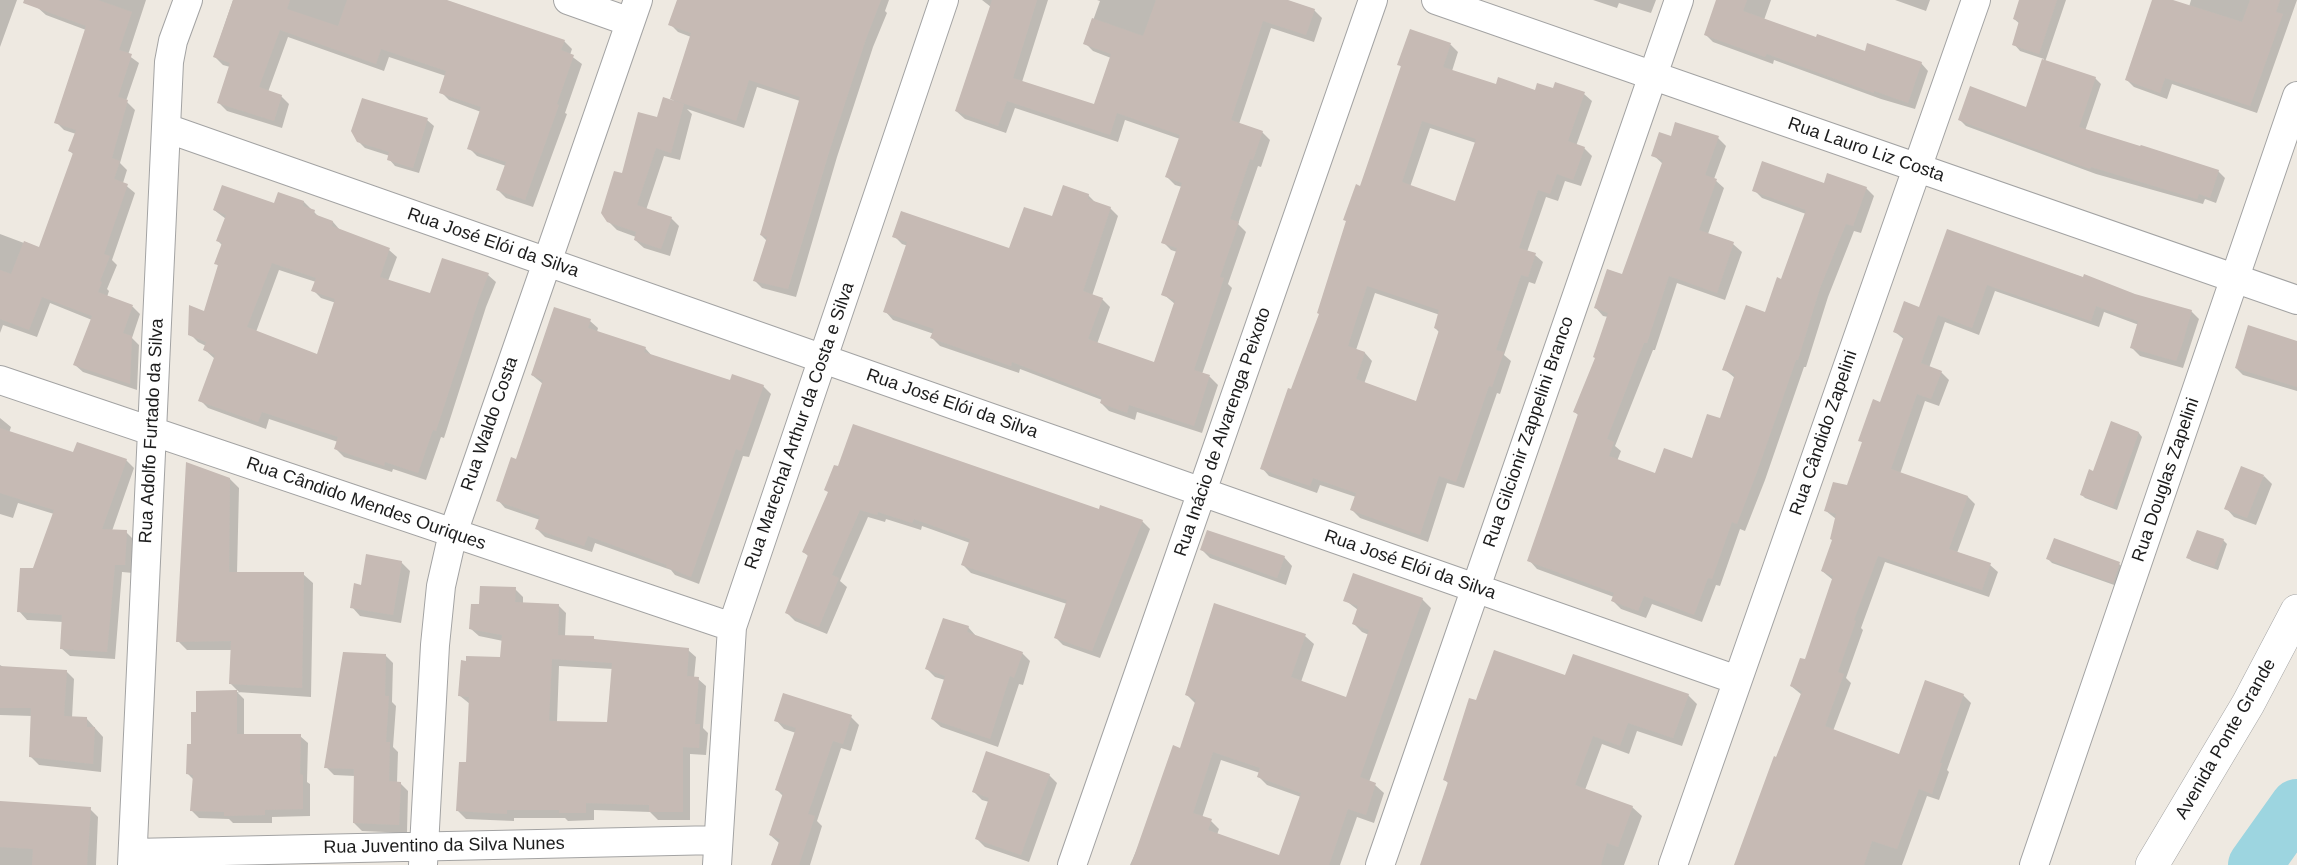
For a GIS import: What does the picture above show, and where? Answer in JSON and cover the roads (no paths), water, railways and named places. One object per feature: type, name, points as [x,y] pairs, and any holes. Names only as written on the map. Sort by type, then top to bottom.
[{"type":"street","name":"Rua Adolfo Furtado da Silva","points":[[133,859],[170,62],[173,41],[188,0]]},
{"type":"street","points":[[568,0],[634,11]]},
{"type":"street","name":"Rua Marechal Arthur da Costa e Silva","points":[[717,853],[732,627],[944,0]]},
{"type":"street","name":"Rua Inácio de Alvarenga Peixoto","points":[[1072,865],[1373,0]]},
{"type":"street","name":"Rua Lauro Liz Costa","points":[[1436,0],[2297,300]]},
{"type":"street","name":"Rua Gilcionir Zappelini Branco","points":[[1380,865],[1679,0]]},
{"type":"street","name":"Rua Cândido Zapelini","points":[[1672,865],[1976,0]]},
{"type":"street","name":"Rua Waldo Costa","points":[[423,856],[435,645],[441,586],[453,533],[634,11]]},
{"type":"street","name":"Rua Douglas Zapelini","points":[[2034,865],[2297,96]]},
{"type":"street","name":"Rua José Elói da Silva","points":[[166,129],[1737,680]]},
{"type":"street","name":"Rua Cândido Mendes Ouriques","points":[[0,380],[732,627]]},
{"type":"street","name":"Avenida Ponte Grande","points":[[2152,865],[2248,704],[2297,611]]},
{"type":"street","name":"Rua Juventino da Silva Nunes","points":[[133,859],[717,853]]},
{"type":"waterway","points":[[2255,865],[2297,806]]}]
